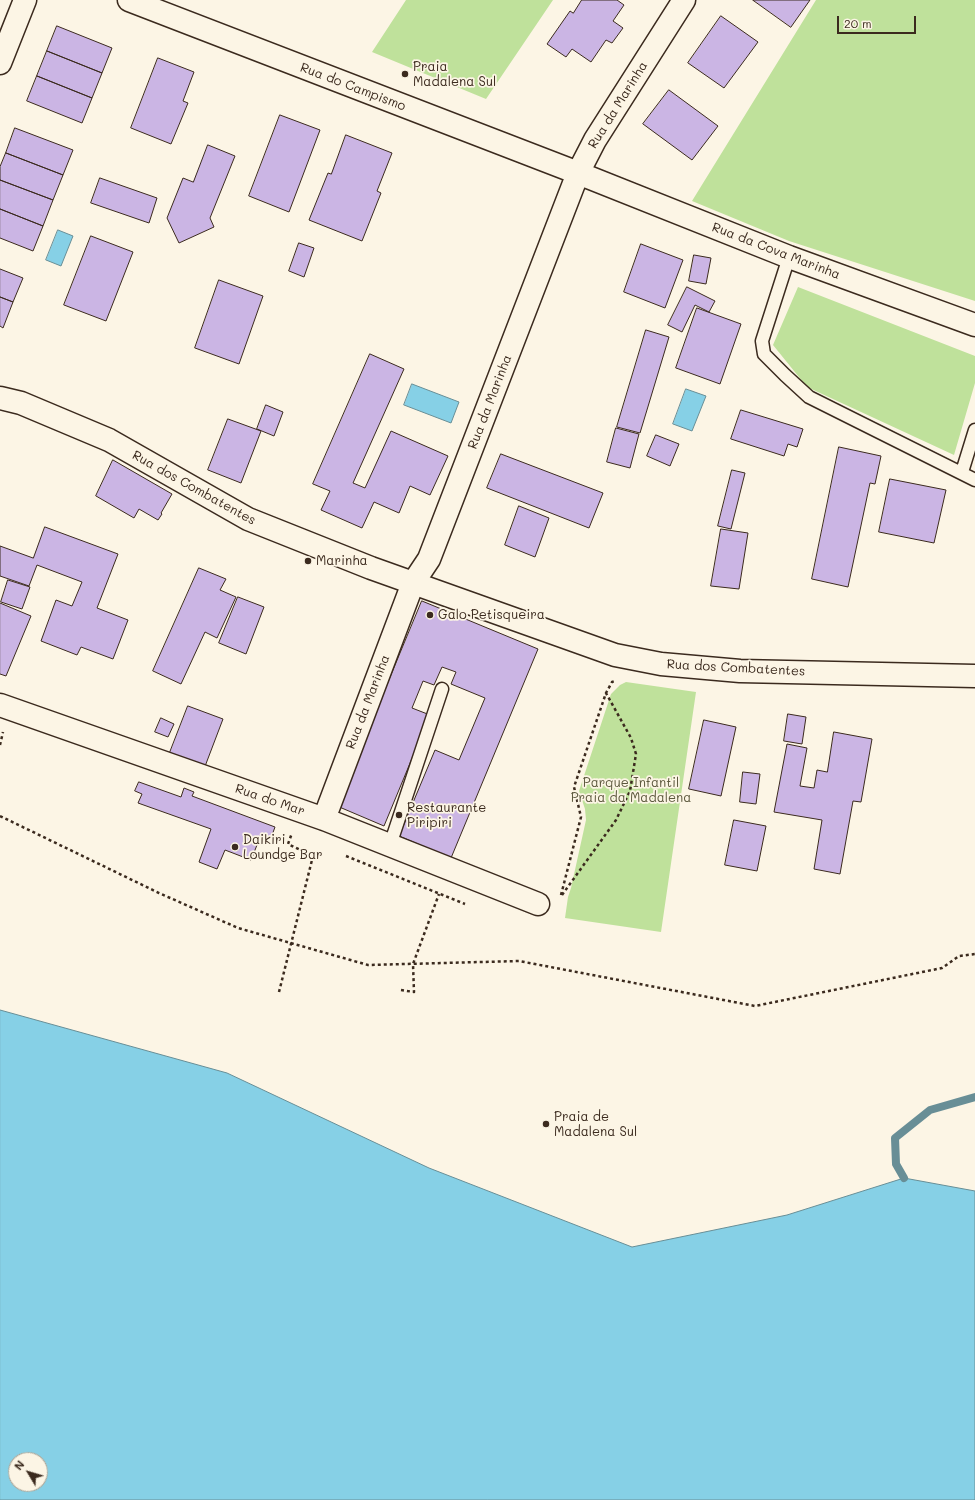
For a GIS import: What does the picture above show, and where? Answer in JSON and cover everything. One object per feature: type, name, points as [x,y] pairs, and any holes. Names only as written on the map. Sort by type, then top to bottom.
[{"type":"street","points":[[0,63],[24,0]]},
{"type":"street","name":"Rua do Campismo","points":[[129,0],[578,173]]},
{"type":"street","name":"Rua da Marinha","points":[[324,818],[414,583],[429,559],[578,173],[595,140],[684,0]]},
{"type":"street","name":"Rua da Cova Marinha","points":[[578,173],[789,257],[975,325]]},
{"type":"street","name":"Rua dos Combatentes","points":[[0,398],[21,403],[109,440],[248,519],[364,565],[615,655],[661,664],[740,671],[975,676]]},
{"type":"street","name":"Rua do Mar","points":[[0,705],[324,818],[538,904]]},
{"type":"lane","points":[[789,257],[762,341],[764,354],[808,397],[962,472],[975,480]]},
{"type":"lane","points":[[962,472],[975,430]]},
{"type":"lane","points":[[390,845],[442,688]]},
{"type":"path","points":[[538,904],[561,897],[616,820],[630,791],[636,754],[631,738],[606,694]]},
{"type":"path","points":[[0,745],[4,731]]},
{"type":"path","points":[[0,816],[159,893],[238,928],[368,965],[519,961],[755,1006],[942,968],[959,956],[975,954]]},
{"type":"path","points":[[279,992],[313,856],[307,853]]},
{"type":"path","points":[[401,990],[414,992],[413,964],[439,894]]},
{"type":"green space","points":[[406,0],[553,0],[486,99],[372,52]]},
{"type":"green space","points":[[816,0],[975,0],[975,301],[789,241],[692,201]]},
{"type":"green space","points":[[798,287],[975,356],[975,383],[954,455],[807,387],[773,345]]},
{"type":"green space","name":"Parque Infantil Praia da Madalena","points":[[626,682],[696,692],[661,932],[565,918],[568,897],[586,820],[585,809],[579,791],[611,694],[620,685]]},
{"type":"water","points":[[58,230],[73,236],[61,266],[46,260]]},
{"type":"water","points":[[412,384],[459,402],[451,423],[404,405]]},
{"type":"water","points":[[686,389],[706,396],[692,431],[673,424]]},
{"type":"water","points":[[0,1010],[227,1073],[429,1168],[632,1247],[787,1215],[904,1178],[975,1191],[975,1500],[0,1500]]},
{"type":"building","points":[[582,0],[617,0],[624,5],[613,21],[623,28],[612,43],[606,40],[591,62],[572,49],[566,57],[547,44],[570,11],[573,13]]},
{"type":"building","points":[[753,0],[810,0],[791,27]]},
{"type":"building","points":[[721,16],[758,42],[724,88],[688,63]]},
{"type":"building","points":[[57,26],[112,48],[102,73],[47,51]]},
{"type":"building","points":[[47,51],[102,73],[92,98],[37,76]]},
{"type":"building","points":[[158,58],[194,72],[183,101],[188,103],[171,144],[131,128]]},
{"type":"building","points":[[37,76],[92,98],[82,123],[27,101]]},
{"type":"building","points":[[669,90],[718,126],[692,160],[643,124]]},
{"type":"building","points":[[280,115],[320,130],[289,212],[249,196]]},
{"type":"building","points":[[15,128],[73,150],[63,175],[6,153]]},
{"type":"building","points":[[346,135],[392,153],[377,191],[381,193],[362,241],[309,220],[328,173],[331,174]]},
{"type":"building","points":[[208,145],[235,156],[210,218],[214,227],[179,243],[167,218],[183,178],[193,182]]},
{"type":"building","points":[[6,153],[63,175],[53,200],[0,180],[0,167]]},
{"type":"building","points":[[100,178],[157,198],[149,223],[91,203]]},
{"type":"building","points":[[0,180],[53,200],[43,226],[0,209]]},
{"type":"building","points":[[0,209],[43,226],[33,251],[0,238]]},
{"type":"building","points":[[91,236],[133,252],[106,321],[64,305]]},
{"type":"building","points":[[299,243],[314,248],[304,277],[289,271]]},
{"type":"building","points":[[641,244],[683,260],[665,308],[624,292]]},
{"type":"building","points":[[694,255],[711,258],[706,284],[689,281]]},
{"type":"building","points":[[0,269],[23,278],[13,302],[0,297]]},
{"type":"building","points":[[219,280],[263,296],[239,364],[195,348]]},
{"type":"building","points":[[687,287],[715,301],[709,312],[695,305],[682,332],[668,325]]},
{"type":"building","points":[[0,297],[13,302],[3,328],[0,326]]},
{"type":"building","points":[[697,308],[741,324],[720,384],[676,368]]},
{"type":"building","points":[[646,330],[669,337],[640,433],[617,427]]},
{"type":"building","points":[[370,354],[404,369],[353,483],[365,488],[391,431],[448,456],[430,495],[410,486],[399,513],[374,502],[362,528],[321,510],[330,491],[313,484]]},
{"type":"building","points":[[266,405],[283,412],[274,436],[257,429]]},
{"type":"building","points":[[741,410],[803,429],[797,447],[788,444],[784,456],[731,439]]},
{"type":"building","points":[[228,419],[261,431],[241,483],[208,470]]},
{"type":"building","points":[[616,428],[639,434],[630,468],[607,462]]},
{"type":"building","points":[[656,435],[679,444],[670,466],[647,456]]},
{"type":"building","points":[[839,447],[881,456],[875,484],[870,483],[848,587],[812,579]]},
{"type":"building","points":[[501,454],[603,493],[589,528],[487,488]]},
{"type":"building","points":[[113,460],[172,494],[158,520],[139,509],[134,518],[96,496]]},
{"type":"building","points":[[732,470],[745,473],[731,529],[718,526]]},
{"type":"building","points":[[890,479],[946,490],[934,543],[879,532]]},
{"type":"building","points":[[519,506],[549,518],[535,557],[505,545]]},
{"type":"building","points":[[45,527],[118,554],[97,608],[128,620],[113,659],[81,647],[77,655],[41,641],[56,600],[72,606],[82,582],[37,565],[29,586],[0,576],[0,546],[33,558]]},
{"type":"building","points":[[721,529],[748,533],[739,589],[711,586]]},
{"type":"building","points":[[199,568],[226,579],[220,590],[236,597],[217,638],[205,632],[181,684],[153,671]]},
{"type":"building","points":[[8,580],[30,587],[22,609],[1,602]]},
{"type":"building","points":[[238,597],[264,607],[246,654],[219,643]]},
{"type":"building","points":[[422,601],[538,649],[451,858],[399,836],[435,750],[459,760],[485,698],[451,684],[456,672],[442,667],[434,685],[423,681],[412,708],[430,715],[384,826],[337,806]]},
{"type":"building","points":[[0,603],[31,616],[6,676],[0,674]]},
{"type":"building","points":[[188,706],[223,719],[204,769],[169,755]]},
{"type":"building","points":[[788,714],[806,717],[802,744],[784,741]]},
{"type":"building","points":[[161,718],[174,724],[168,737],[155,732]]},
{"type":"building","points":[[704,720],[736,727],[721,796],[689,789]]},
{"type":"building","points":[[834,732],[872,739],[861,802],[853,801],[840,874],[814,869],[822,820],[774,812],[787,744],[807,748],[800,786],[814,788],[817,770],[827,772]]},
{"type":"building","points":[[743,772],[760,774],[756,804],[740,802]]},
{"type":"building","points":[[139,782],[181,797],[184,788],[194,792],[192,796],[275,827],[271,838],[261,835],[251,860],[225,850],[217,869],[199,862],[211,829],[138,803],[142,794],[135,791]]},
{"type":"building","points":[[734,820],[766,826],[757,871],[725,865]]},
{"type":"waterway","points":[[904,1178],[896,1164],[895,1138],[930,1110],[975,1097]]},
{"type":"place","name":"Praia Madalena Sul","points":[[405,74]]},
{"type":"place","name":"Marinha","points":[[308,561]]},
{"type":"place","name":"Galo Petisqueira","points":[[430,615]]},
{"type":"place","name":"Restaurante Piripiri","points":[[399,815]]},
{"type":"place","name":"Daikiri Loundge Bar","points":[[235,847]]},
{"type":"place","name":"Praia de Madalena Sul","points":[[546,1124]]}]
